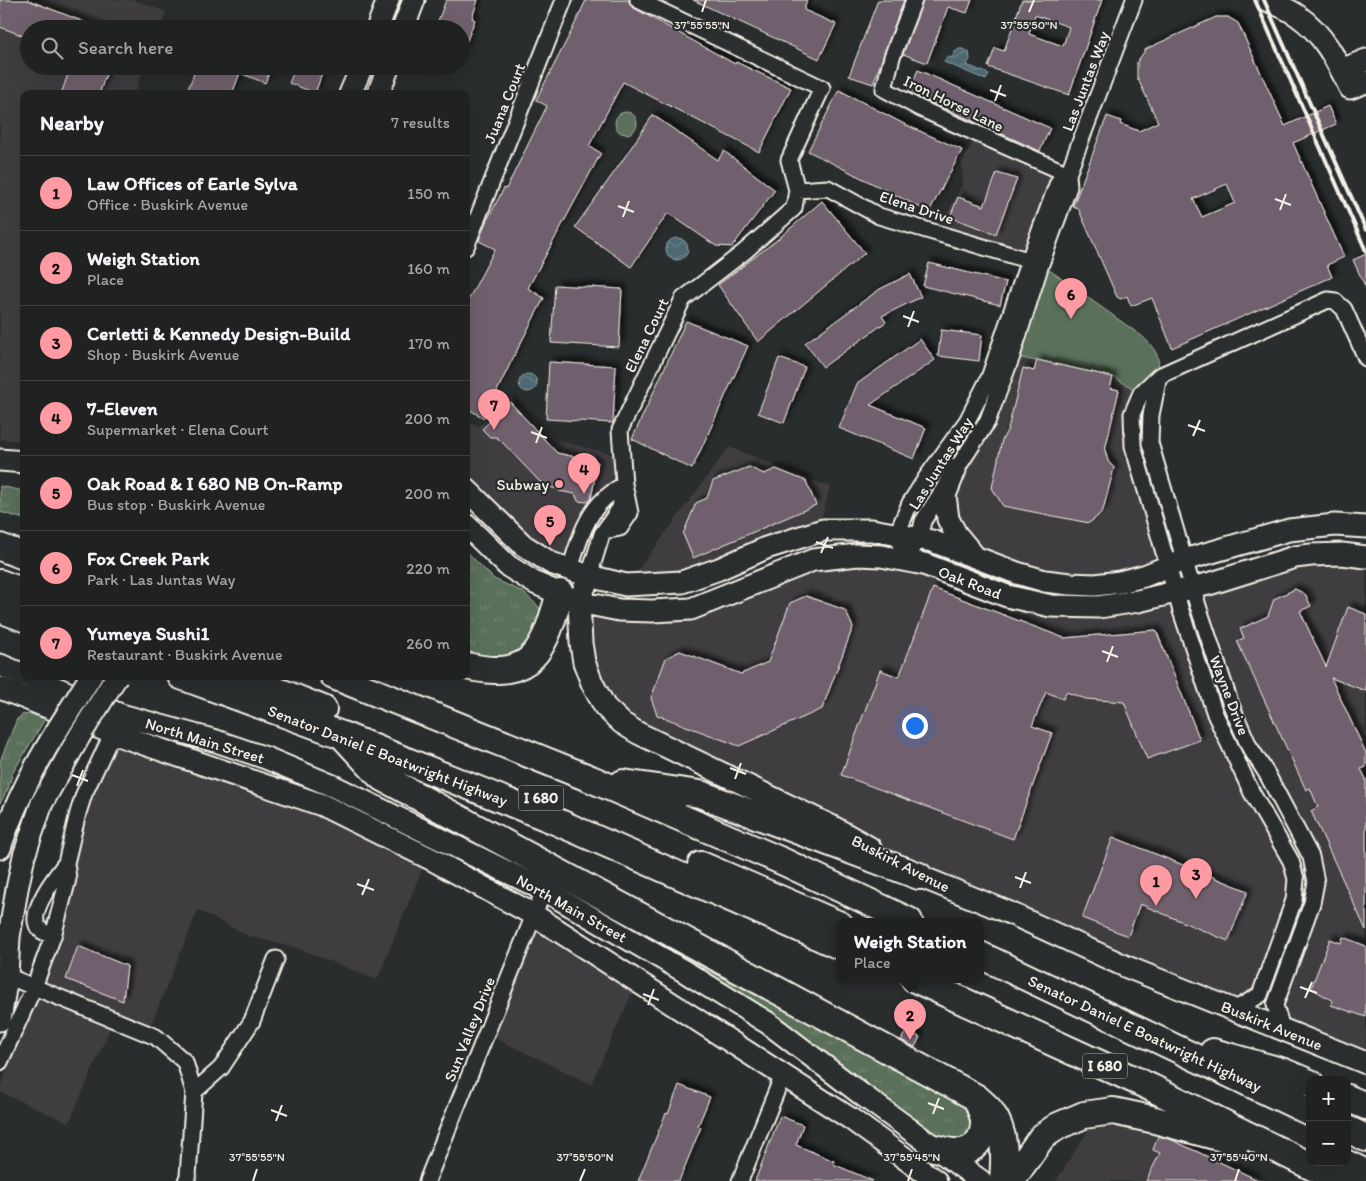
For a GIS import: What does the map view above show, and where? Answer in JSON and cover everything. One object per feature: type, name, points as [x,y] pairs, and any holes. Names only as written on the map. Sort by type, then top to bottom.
[{"type":"highway","points":[[0,546],[20,548]]},
{"type":"highway","points":[[0,546],[20,554]]},
{"type":"highway","points":[[0,583],[20,590]]},
{"type":"highway","points":[[470,667],[497,670],[519,668],[535,655],[569,597]]},
{"type":"highway","points":[[0,609],[20,616]]},
{"type":"highway","name":"Senator Daniel E Boatwright Highway","points":[[192,680],[342,734],[553,820],[836,944]]},
{"type":"highway","name":"I 680","points":[[250,680],[527,792],[836,923]]},
{"type":"highway","name":"I 680","points":[[344,680],[591,779],[784,862],[903,918]]},
{"type":"highway","points":[[342,734],[380,776],[977,1098],[991,1112],[1000,1130],[1005,1159],[1003,1181]]},
{"type":"highway","points":[[591,779],[700,794],[920,876]]},
{"type":"highway","name":"Senator Daniel E Boatwright Highway","points":[[984,957],[1306,1110]]},
{"type":"highway","name":"I 680","points":[[924,983],[1301,1152]]},
{"type":"highway","name":"I 680","points":[[968,983],[1301,1152],[1341,1181]]},
{"type":"highway","points":[[1141,1032],[1284,1072],[1306,1081]]},
{"type":"highway","points":[[934,1148],[955,1152],[970,1150],[979,1143],[984,1131],[984,1119],[977,1098]]},
{"type":"highway","points":[[1351,1100],[1366,1106]]},
{"type":"highway","points":[[1011,1181],[1039,1141],[1058,1126],[1084,1115],[1113,1111],[1301,1152]]},
{"type":"highway","points":[[1351,1131],[1366,1138]]},
{"type":"highway","points":[[1351,1166],[1366,1173]]},
{"type":"main road","points":[[380,20],[388,0]]},
{"type":"main road","points":[[406,20],[414,0]]},
{"type":"main road","points":[[1267,0],[1298,15],[1315,31],[1352,80],[1366,60]]},
{"type":"main road","points":[[352,90],[358,75]]},
{"type":"main road","points":[[380,90],[385,75]]},
{"type":"main road","points":[[0,460],[20,462]]},
{"type":"main road","points":[[956,470],[945,495],[948,519],[956,534],[975,557]]},
{"type":"main road","points":[[470,493],[522,545],[551,563],[580,572],[569,597],[535,583],[508,566],[470,529]]},
{"type":"main road","name":"Oak Road","points":[[580,572],[626,585],[682,582],[719,569],[766,548],[823,530],[872,530],[932,541],[1017,573],[1045,581],[1095,585],[1120,582],[1144,576],[1176,563],[1260,538],[1305,527],[1335,525],[1366,527]]},
{"type":"main road","name":"Oak Road","points":[[569,597],[619,610],[691,609],[813,560],[858,555],[881,556],[924,564],[1007,596],[1051,606],[1099,608],[1138,601],[1212,583],[1280,561],[1306,555],[1342,554],[1366,557]]},
{"type":"main road","name":"Buskirk Avenue","points":[[569,597],[584,662],[592,683],[605,707],[622,723],[638,733],[831,826],[920,876],[1127,967],[1366,1063]]},
{"type":"main road","points":[[9,679],[116,724]]},
{"type":"main road","points":[[9,679],[116,724]]},
{"type":"main road","points":[[0,848],[9,820],[41,754],[88,680]]},
{"type":"main road","points":[[0,1020],[2,972],[16,889],[33,827],[42,803],[79,737],[115,680]]},
{"type":"main road","name":"North Main Street","points":[[116,724],[216,741],[266,758],[332,786],[544,890],[687,973],[768,1023],[981,1181]]},
{"type":"main road","name":"North Main Street","points":[[116,724],[322,805],[433,860],[534,915],[851,1119],[936,1181]]},
{"type":"street","name":"Juana Court","points":[[470,237],[564,0]]},
{"type":"street","points":[[638,0],[822,88],[789,160],[797,190]]},
{"type":"street","name":"Iron Horse Lane","points":[[914,0],[892,57],[884,89],[919,108],[1068,174]]},
{"type":"street","name":"Las Juntas Way","points":[[905,560],[919,539],[923,521],[987,422],[1012,356],[1035,262],[1058,182],[1068,174],[1135,3]]},
{"type":"street","name":"Elena Drive","points":[[797,190],[828,188],[879,216],[1035,262]]},
{"type":"street","name":"Elena Court","points":[[580,572],[620,508],[624,484],[620,430],[682,299],[744,252],[794,208],[797,190]]},
{"type":"street","name":"Las Juntas Way","points":[[897,534],[910,503],[967,421],[989,378],[1035,262]]},
{"type":"street","name":"Wayne Drive","points":[[1234,1010],[1260,995],[1294,900],[1296,879],[1291,861],[1252,793],[1215,714],[1176,563],[1150,443],[1151,415],[1159,376],[1328,300],[1335,301],[1344,309],[1366,358]]},
{"type":"street","points":[[580,572],[581,534],[586,524],[604,500],[624,484]]},
{"type":"street","points":[[897,534],[905,560]]},
{"type":"street","name":"Wayne Drive","points":[[1184,589],[1249,746],[1267,774],[1311,857],[1316,882],[1312,903],[1275,1005],[1282,1029]]},
{"type":"street","points":[[0,1062],[34,987],[52,936],[68,879],[66,863],[84,794],[116,724]]},
{"type":"street","points":[[52,936],[41,931],[36,924],[35,916],[37,908],[57,874],[66,863]]},
{"type":"street","name":"Sun Valley Drive","points":[[427,1181],[544,890]]},
{"type":"street","points":[[194,1092],[221,1068],[252,1021],[276,959]]},
{"type":"street","points":[[2,972],[156,1037],[185,1062],[194,1092],[186,1181]]},
{"type":"street","points":[[740,1181],[783,1075]]},
{"type":"shaded area","points":[[0,0],[134,0],[166,12],[163,20],[20,20],[20,75],[141,75],[136,90],[20,90],[20,441],[0,439]]},
{"type":"shaded area","points":[[977,135],[1057,175],[1025,256],[946,235],[949,227],[943,222],[963,183],[962,163]]},
{"type":"shaded area","points":[[1012,356],[1113,377],[1141,393],[1132,414],[1168,567],[1144,576],[1017,573],[956,534],[955,470]]},
{"type":"shaded area","points":[[511,398],[556,440],[615,455],[613,477],[567,559],[555,553],[528,533],[470,479],[470,422],[479,426]]},
{"type":"shaded area","points":[[729,447],[830,487],[820,523],[676,574],[634,576]]},
{"type":"shaded area","points":[[858,555],[1051,606],[1175,591],[1215,715],[1296,879],[1260,995],[1234,1010],[948,887],[605,707],[579,602],[652,611]]},
{"type":"shaded area","points":[[1366,557],[1366,1063],[1282,1029],[1275,1005],[1316,882],[1249,746],[1192,587],[1280,561]]},
{"type":"shaded area","points":[[112,733],[427,857],[377,980],[300,949],[249,936],[198,910],[147,1034],[114,1020],[69,1123],[0,1092],[0,1088],[48,966],[66,863]]},
{"type":"shaded area","points":[[534,915],[637,982],[591,1084],[486,1034]]},
{"type":"shaded area","points":[[1113,1120],[1161,1131],[1266,1181],[1056,1181],[1093,1123]]},
{"type":"green space","points":[[626,112],[634,115],[637,123],[634,131],[626,134],[618,131],[615,123],[618,115]]},
{"type":"green space","points":[[1041,264],[1143,337],[1152,346],[1158,358],[1159,376],[1141,393],[1113,377],[1012,356]]},
{"type":"green space","points":[[0,486],[20,490],[20,518],[0,512]]},
{"type":"green space","points":[[470,555],[494,579],[523,592],[539,607],[542,619],[540,630],[514,657],[470,659]]},
{"type":"green space","points":[[30,714],[45,719],[12,774],[8,789],[0,803],[0,761],[17,719],[22,715]]},
{"type":"green space","points":[[467,836],[955,1085],[984,1119],[955,1152],[768,1023],[545,889]]},
{"type":"water","points":[[959,49],[969,52],[970,59],[967,65],[989,74],[986,80],[944,62],[947,56],[952,58]]},
{"type":"water","points":[[677,238],[685,241],[688,249],[685,257],[677,260],[669,257],[666,249],[669,241]]},
{"type":"water","points":[[524,374],[532,374],[537,379],[535,390],[524,392],[519,387],[519,379]]},
{"type":"building","points":[[0,0],[28,0],[79,20],[20,20],[20,35],[0,27]]},
{"type":"building","points":[[446,0],[478,0],[472,18],[475,20],[470,33],[470,20],[438,20]]},
{"type":"building","points":[[586,0],[629,0],[630,5],[634,8],[735,64],[736,62],[791,88],[759,152],[623,82],[589,146],[601,153],[528,288],[544,298],[484,418],[470,410],[470,296],[495,249],[479,241],[485,224],[504,188],[506,189],[547,106],[536,100]]},
{"type":"building","points":[[693,0],[807,0],[804,10],[836,24],[819,59]]},
{"type":"building","points":[[878,0],[904,0],[873,84],[849,76]]},
{"type":"building","points":[[923,0],[972,0],[967,13],[948,7],[927,63],[903,54]]},
{"type":"building","points":[[1022,0],[1102,0],[1069,95],[988,67],[995,48],[1004,51]],"holes":[[[1035,15],[1069,27],[1063,46],[1029,34]]]},
{"type":"building","points":[[1216,17],[1228,17],[1238,23],[1285,126],[1328,106],[1336,124],[1293,143],[1344,257],[1327,265],[1332,277],[1172,348],[1152,298],[1131,306],[1127,296],[1121,299],[1117,297],[1078,208],[1073,206],[1107,116],[1121,121],[1120,124],[1139,131],[1158,122],[1137,77],[1137,62],[1146,49]],"holes":[[[1227,184],[1235,203],[1202,217],[1193,199]]]},
{"type":"building","points":[[918,70],[1050,128],[1040,151],[908,92]]},
{"type":"building","points":[[68,75],[106,75],[100,90],[62,90]]},
{"type":"building","points":[[193,75],[239,75],[234,90],[188,90]]},
{"type":"building","points":[[245,75],[268,75],[265,83]]},
{"type":"building","points":[[292,75],[322,75],[316,90],[307,90],[289,83]]},
{"type":"building","points":[[839,90],[904,124],[962,150],[929,212],[808,151]]},
{"type":"building","points":[[653,115],[718,160],[724,151],[775,190],[732,247],[716,246],[668,213],[631,267],[575,227]]},
{"type":"building","points":[[997,173],[1017,179],[996,234],[950,217],[958,197],[984,206]]},
{"type":"building","points":[[822,201],[865,253],[758,342],[718,285],[778,239]]},
{"type":"building","points":[[1366,254],[1366,288],[1353,260]]},
{"type":"building","points":[[929,263],[1006,282],[1000,305],[923,286]]},
{"type":"building","points":[[910,274],[921,297],[882,316],[886,322],[823,367],[805,343],[880,289]]},
{"type":"building","points":[[555,285],[622,289],[619,347],[551,343]]},
{"type":"building","points":[[686,321],[748,346],[692,469],[632,439]]},
{"type":"building","points":[[941,330],[982,335],[979,361],[938,356]]},
{"type":"building","points":[[920,339],[935,360],[870,405],[926,428],[914,459],[839,428],[857,384]]},
{"type":"building","points":[[779,358],[805,367],[784,423],[758,413]]},
{"type":"building","points":[[1037,360],[1113,377],[1110,388],[1119,390],[1105,450],[1108,461],[1114,468],[1103,510],[1089,523],[1003,506],[992,488],[1002,440],[1008,429],[1023,368],[1034,371]]},
{"type":"building","points":[[549,362],[616,366],[613,423],[546,419]]},
{"type":"building","points":[[510,402],[557,453],[598,462],[591,499],[587,502],[578,501],[575,494],[559,491],[559,489],[548,487],[548,484],[540,482],[502,442],[496,437],[490,437],[482,429]]},
{"type":"building","points":[[749,467],[764,474],[776,469],[806,481],[816,505],[693,558],[683,534],[696,503],[707,498],[713,481]]},
{"type":"building","points":[[933,588],[1064,638],[1156,630],[1200,740],[1147,759],[1124,702],[1086,699],[1066,692],[1063,699],[1046,692],[1032,726],[1052,733],[1013,839],[841,775],[880,670],[899,677]]},
{"type":"building","points":[[1295,589],[1305,594],[1311,606],[1300,611],[1326,667],[1348,607],[1366,614],[1366,691],[1331,678],[1366,753],[1366,767],[1361,769],[1366,779],[1366,930],[1311,811],[1318,807],[1310,788],[1306,790],[1237,641],[1244,638],[1240,629],[1268,616],[1274,599]]},
{"type":"building","points":[[806,596],[845,610],[853,627],[822,709],[739,746],[657,715],[651,698],[666,658],[680,651],[741,674],[768,662],[790,603]]},
{"type":"building","points":[[1113,837],[1248,891],[1228,941],[1140,904],[1128,936],[1082,918]]},
{"type":"building","points":[[1343,937],[1366,946],[1366,1017],[1331,1005],[1333,1001],[1311,988],[1330,939],[1341,943]]},
{"type":"building","points":[[78,946],[127,966],[123,1001],[66,979]]},
{"type":"building","points":[[906,1031],[920,1037],[915,1047],[901,1040]]},
{"type":"building","points":[[679,1085],[710,1097],[698,1126],[701,1127],[679,1181],[638,1181],[666,1113],[668,1114]]},
{"type":"building","points":[[780,1116],[803,1125],[796,1145],[834,1161],[833,1164],[873,1181],[755,1181]]},
{"type":"building","points":[[1158,1136],[1172,1140],[1260,1181],[1146,1181],[1160,1153],[1153,1150]]},
{"type":"railway","points":[[1255,0],[1366,251]]},
{"type":"railway","points":[[1264,0],[1366,230]]},
{"type":"place","name":"Fox Creek Park","points":[[1071,319]]},
{"type":"place","name":"Yumeya Sushi1","points":[[494,430]]},
{"type":"place","name":"Subway","points":[[559,484]]},
{"type":"place","name":"7-Eleven","points":[[584,494]]},
{"type":"place","name":"Oak Road & I 680 NB On-Ramp","points":[[550,546]]},
{"type":"place","name":"Cerletti & Kennedy Design-Build","points":[[1196,899]]},
{"type":"place","name":"Law Offices of Earle Sylva","points":[[1156,906]]},
{"type":"place","name":"Weigh Station","points":[[910,1040]]}]
